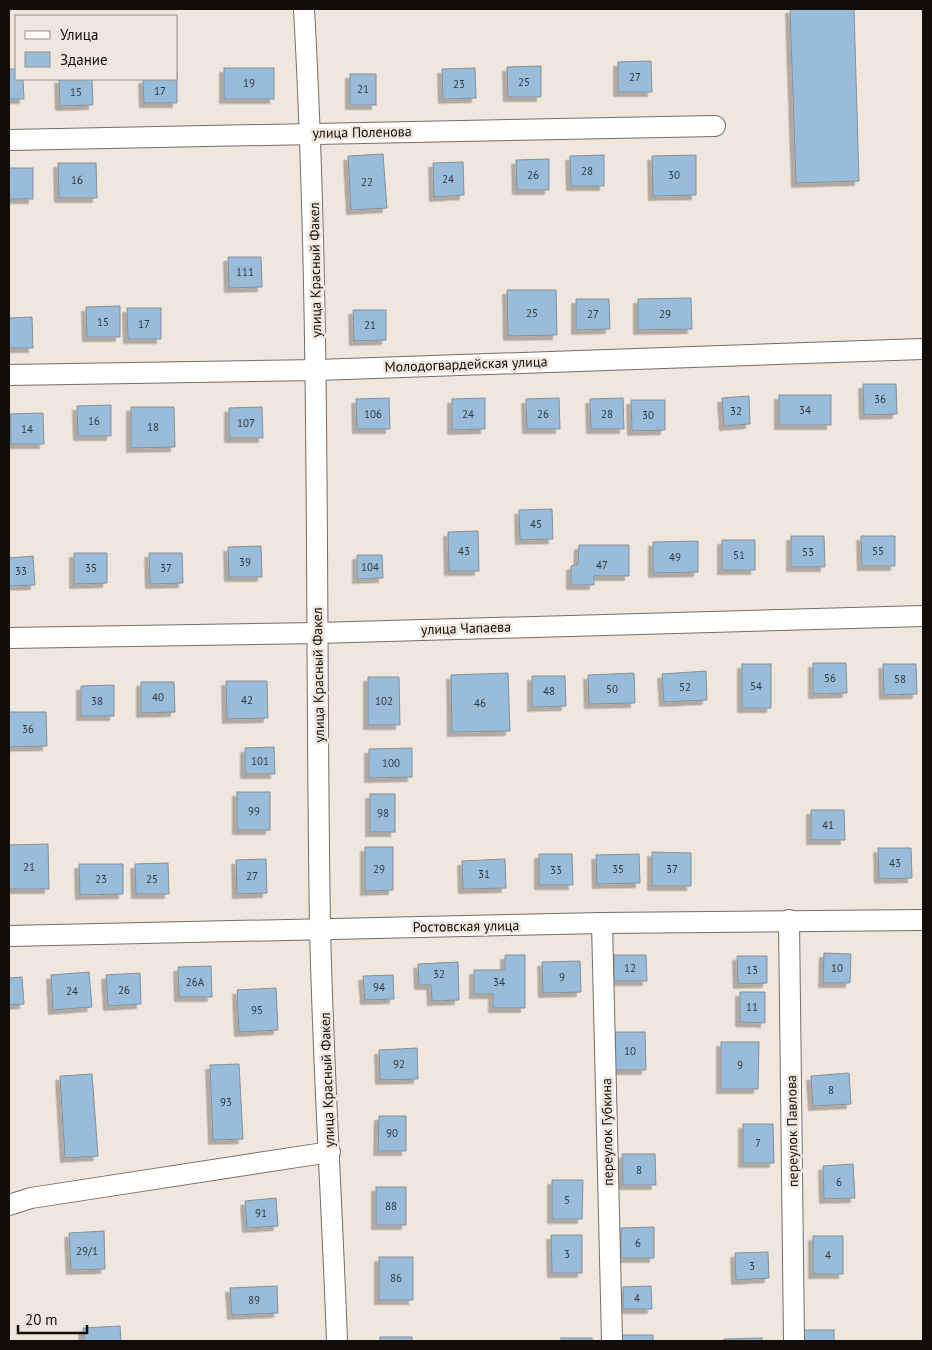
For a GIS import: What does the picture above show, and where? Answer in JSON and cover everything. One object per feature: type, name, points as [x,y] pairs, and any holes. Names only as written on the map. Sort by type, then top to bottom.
[{"type":"street","name":"улица Красный Факел","points":[[304,9],[311,133],[317,370],[320,930],[337,1341]]},
{"type":"street","name":"улица Поленова","points":[[9,140],[715,126]]},
{"type":"street","name":"Молодогвардейская улица","points":[[9,375],[317,370],[923,348]]},
{"type":"street","name":"улица Чапаева","points":[[9,638],[317,633],[923,616]]},
{"type":"street","name":"переулок Павлова","points":[[789,920],[794,1341]]},
{"type":"street","name":"Ростовская улица","points":[[9,936],[602,923],[923,920]]},
{"type":"street","name":"переулок Губкина","points":[[602,923],[612,1341]]},
{"type":"street","points":[[9,1205],[31,1198],[330,1152]]},
{"type":"building","points":[[790,9],[854,9],[859,181],[796,183]]},
{"type":"building","points":[[651,61],[652,92],[618,92],[618,62]]},
{"type":"building","points":[[541,66],[541,97],[508,97],[507,67]]},
{"type":"building","points":[[224,68],[274,68],[274,99],[224,99]]},
{"type":"building","points":[[475,68],[476,98],[443,99],[442,69]]},
{"type":"building","points":[[9,69],[15,69],[15,80],[23,80],[24,99],[9,99]]},
{"type":"building","points":[[350,74],[376,74],[376,105],[350,105]]},
{"type":"building","points":[[59,80],[92,80],[93,105],[60,106]]},
{"type":"building","points":[[143,80],[177,80],[177,103],[144,103]]},
{"type":"building","points":[[383,154],[387,208],[351,210],[348,156]]},
{"type":"building","points":[[604,155],[604,186],[571,186],[570,156]]},
{"type":"building","points":[[696,155],[696,195],[653,196],[652,156]]},
{"type":"building","points":[[549,159],[549,190],[517,190],[516,160]]},
{"type":"building","points":[[463,162],[464,195],[434,197],[433,163]]},
{"type":"building","points":[[58,163],[96,163],[97,198],[59,198]]},
{"type":"building","points":[[9,168],[33,168],[33,199],[9,199]]},
{"type":"building","points":[[228,257],[261,257],[262,287],[229,288]]},
{"type":"building","points":[[507,290],[556,290],[557,335],[508,336]]},
{"type":"building","points":[[691,298],[692,329],[638,330],[638,299]]},
{"type":"building","points":[[576,299],[609,299],[610,329],[576,330]]},
{"type":"building","points":[[120,306],[120,337],[87,337],[86,307]]},
{"type":"building","points":[[127,308],[161,308],[161,339],[128,339]]},
{"type":"building","points":[[353,310],[386,310],[386,340],[354,341]]},
{"type":"building","points":[[32,317],[33,348],[9,348],[9,318]]},
{"type":"building","points":[[863,384],[896,384],[897,414],[864,415]]},
{"type":"building","points":[[779,395],[831,395],[831,425],[779,425]]},
{"type":"building","points":[[749,396],[750,424],[724,426],[722,398]]},
{"type":"building","points":[[389,398],[390,429],[357,429],[356,399]]},
{"type":"building","points":[[485,398],[485,429],[452,430],[452,399]]},
{"type":"building","points":[[559,398],[560,429],[527,429],[526,399]]},
{"type":"building","points":[[623,398],[624,429],[591,429],[590,399]]},
{"type":"building","points":[[631,400],[665,400],[665,430],[632,431]]},
{"type":"building","points":[[111,405],[111,436],[78,436],[77,406]]},
{"type":"building","points":[[131,407],[174,407],[175,447],[131,448]]},
{"type":"building","points":[[262,407],[263,438],[229,438],[229,408]]},
{"type":"building","points":[[43,413],[44,444],[11,444],[10,414]]},
{"type":"building","points":[[552,509],[553,539],[520,540],[519,510]]},
{"type":"building","points":[[478,531],[479,571],[449,571],[448,532]]},
{"type":"building","points":[[791,536],[824,536],[825,567],[791,567]]},
{"type":"building","points":[[861,536],[895,536],[895,566],[862,566]]},
{"type":"building","points":[[722,540],[755,540],[755,570],[722,570]]},
{"type":"building","points":[[698,541],[698,572],[653,573],[653,542]]},
{"type":"building","points":[[579,545],[629,545],[629,576],[594,576],[594,585],[571,585],[571,566],[578,564]]},
{"type":"building","points":[[261,546],[262,577],[229,577],[228,547]]},
{"type":"building","points":[[74,553],[107,553],[107,583],[74,584]]},
{"type":"building","points":[[149,553],[182,553],[183,583],[150,584]]},
{"type":"building","points":[[357,555],[382,555],[383,578],[357,579]]},
{"type":"building","points":[[33,556],[35,585],[9,586],[9,558]]},
{"type":"building","points":[[813,663],[846,663],[847,693],[813,694]]},
{"type":"building","points":[[742,664],[771,664],[771,708],[742,708]]},
{"type":"building","points":[[883,664],[916,664],[917,694],[884,695]]},
{"type":"building","points":[[706,671],[707,700],[664,702],[662,674]]},
{"type":"building","points":[[508,673],[510,731],[452,732],[451,675]]},
{"type":"building","points":[[634,673],[635,703],[589,704],[588,675]]},
{"type":"building","points":[[532,676],[565,676],[566,706],[532,707]]},
{"type":"building","points":[[368,677],[399,677],[400,725],[368,725]]},
{"type":"building","points":[[226,681],[267,681],[268,718],[227,719]]},
{"type":"building","points":[[141,682],[174,682],[175,712],[141,713]]},
{"type":"building","points":[[114,685],[114,716],[81,716],[81,686]]},
{"type":"building","points":[[9,712],[46,712],[47,746],[9,747]]},
{"type":"building","points":[[274,747],[275,774],[245,774],[245,748]]},
{"type":"building","points":[[412,748],[412,777],[369,778],[369,749]]},
{"type":"building","points":[[237,792],[270,792],[270,830],[237,830]]},
{"type":"building","points":[[370,794],[395,794],[395,832],[370,832]]},
{"type":"building","points":[[811,810],[844,810],[845,840],[811,840]]},
{"type":"building","points":[[48,844],[49,889],[9,889],[9,845]]},
{"type":"building","points":[[365,847],[393,847],[393,890],[365,891]]},
{"type":"building","points":[[878,848],[911,848],[912,878],[879,879]]},
{"type":"building","points":[[652,852],[691,853],[691,886],[652,886]]},
{"type":"building","points":[[539,854],[572,854],[573,885],[539,885]]},
{"type":"building","points":[[639,854],[640,883],[597,884],[596,855]]},
{"type":"building","points":[[266,859],[267,893],[237,894],[236,860]]},
{"type":"building","points":[[505,859],[506,888],[463,889],[462,861]]},
{"type":"building","points":[[168,863],[169,894],[136,894],[135,864]]},
{"type":"building","points":[[79,864],[123,864],[123,894],[80,895]]},
{"type":"building","points":[[824,953],[851,954],[850,983],[823,983]]},
{"type":"building","points":[[505,955],[525,955],[525,1008],[493,1008],[493,994],[474,994],[474,970],[505,970]]},
{"type":"building","points":[[614,955],[646,955],[647,981],[614,981]]},
{"type":"building","points":[[737,956],[767,956],[767,983],[738,984]]},
{"type":"building","points":[[580,961],[581,992],[543,993],[542,962]]},
{"type":"building","points":[[458,962],[459,1000],[432,1001],[431,985],[419,985],[418,964]]},
{"type":"building","points":[[211,966],[212,997],[179,997],[178,967]]},
{"type":"building","points":[[89,972],[92,1007],[53,1010],[51,975]]},
{"type":"building","points":[[140,973],[141,1004],[108,1006],[106,975]]},
{"type":"building","points":[[393,975],[394,999],[365,1000],[363,976]]},
{"type":"building","points":[[22,977],[24,1004],[9,1005],[9,978]]},
{"type":"building","points":[[276,988],[278,1030],[239,1032],[237,990]]},
{"type":"building","points":[[740,992],[765,992],[765,1023],[740,1022]]},
{"type":"building","points":[[615,1032],[645,1032],[646,1070],[615,1070]]},
{"type":"building","points":[[721,1042],[759,1042],[758,1089],[721,1089]]},
{"type":"building","points":[[417,1048],[418,1079],[380,1080],[379,1050]]},
{"type":"building","points":[[239,1064],[243,1139],[213,1140],[210,1065]]},
{"type":"building","points":[[849,1073],[851,1104],[813,1106],[811,1076]]},
{"type":"building","points":[[92,1074],[98,1156],[65,1158],[60,1076]]},
{"type":"building","points":[[379,1116],[406,1116],[406,1151],[378,1151]]},
{"type":"building","points":[[743,1124],[773,1124],[774,1163],[743,1163]]},
{"type":"building","points":[[622,1154],[655,1154],[656,1185],[623,1185]]},
{"type":"building","points":[[853,1164],[855,1198],[824,1199],[823,1166]]},
{"type":"building","points":[[552,1180],[583,1180],[582,1219],[552,1219]]},
{"type":"building","points":[[376,1187],[406,1187],[406,1225],[376,1225]]},
{"type":"building","points":[[276,1198],[278,1226],[247,1228],[245,1201]]},
{"type":"building","points":[[654,1227],[654,1258],[621,1258],[621,1228]]},
{"type":"building","points":[[104,1231],[105,1269],[71,1270],[69,1233]]},
{"type":"building","points":[[551,1235],[582,1235],[582,1273],[552,1273]]},
{"type":"building","points":[[813,1236],[843,1236],[843,1274],[813,1274]]},
{"type":"building","points":[[768,1252],[769,1278],[736,1280],[735,1253]]},
{"type":"building","points":[[379,1257],[413,1257],[413,1300],[379,1300]]},
{"type":"building","points":[[277,1286],[278,1313],[232,1315],[230,1288]]},
{"type":"building","points":[[651,1286],[652,1309],[623,1309],[623,1287]]},
{"type":"building","points":[[120,1326],[121,1341],[84,1341],[83,1328]]},
{"type":"building","points":[[803,1330],[834,1330],[834,1341],[803,1341]]},
{"type":"building","points":[[622,1335],[653,1335],[653,1341],[622,1341]]},
{"type":"building","points":[[380,1337],[412,1337],[412,1341],[380,1341]]},
{"type":"building","points":[[561,1338],[592,1338],[592,1341],[561,1341]]},
{"type":"building","points":[[762,1338],[762,1341],[724,1341],[724,1339]]}]
